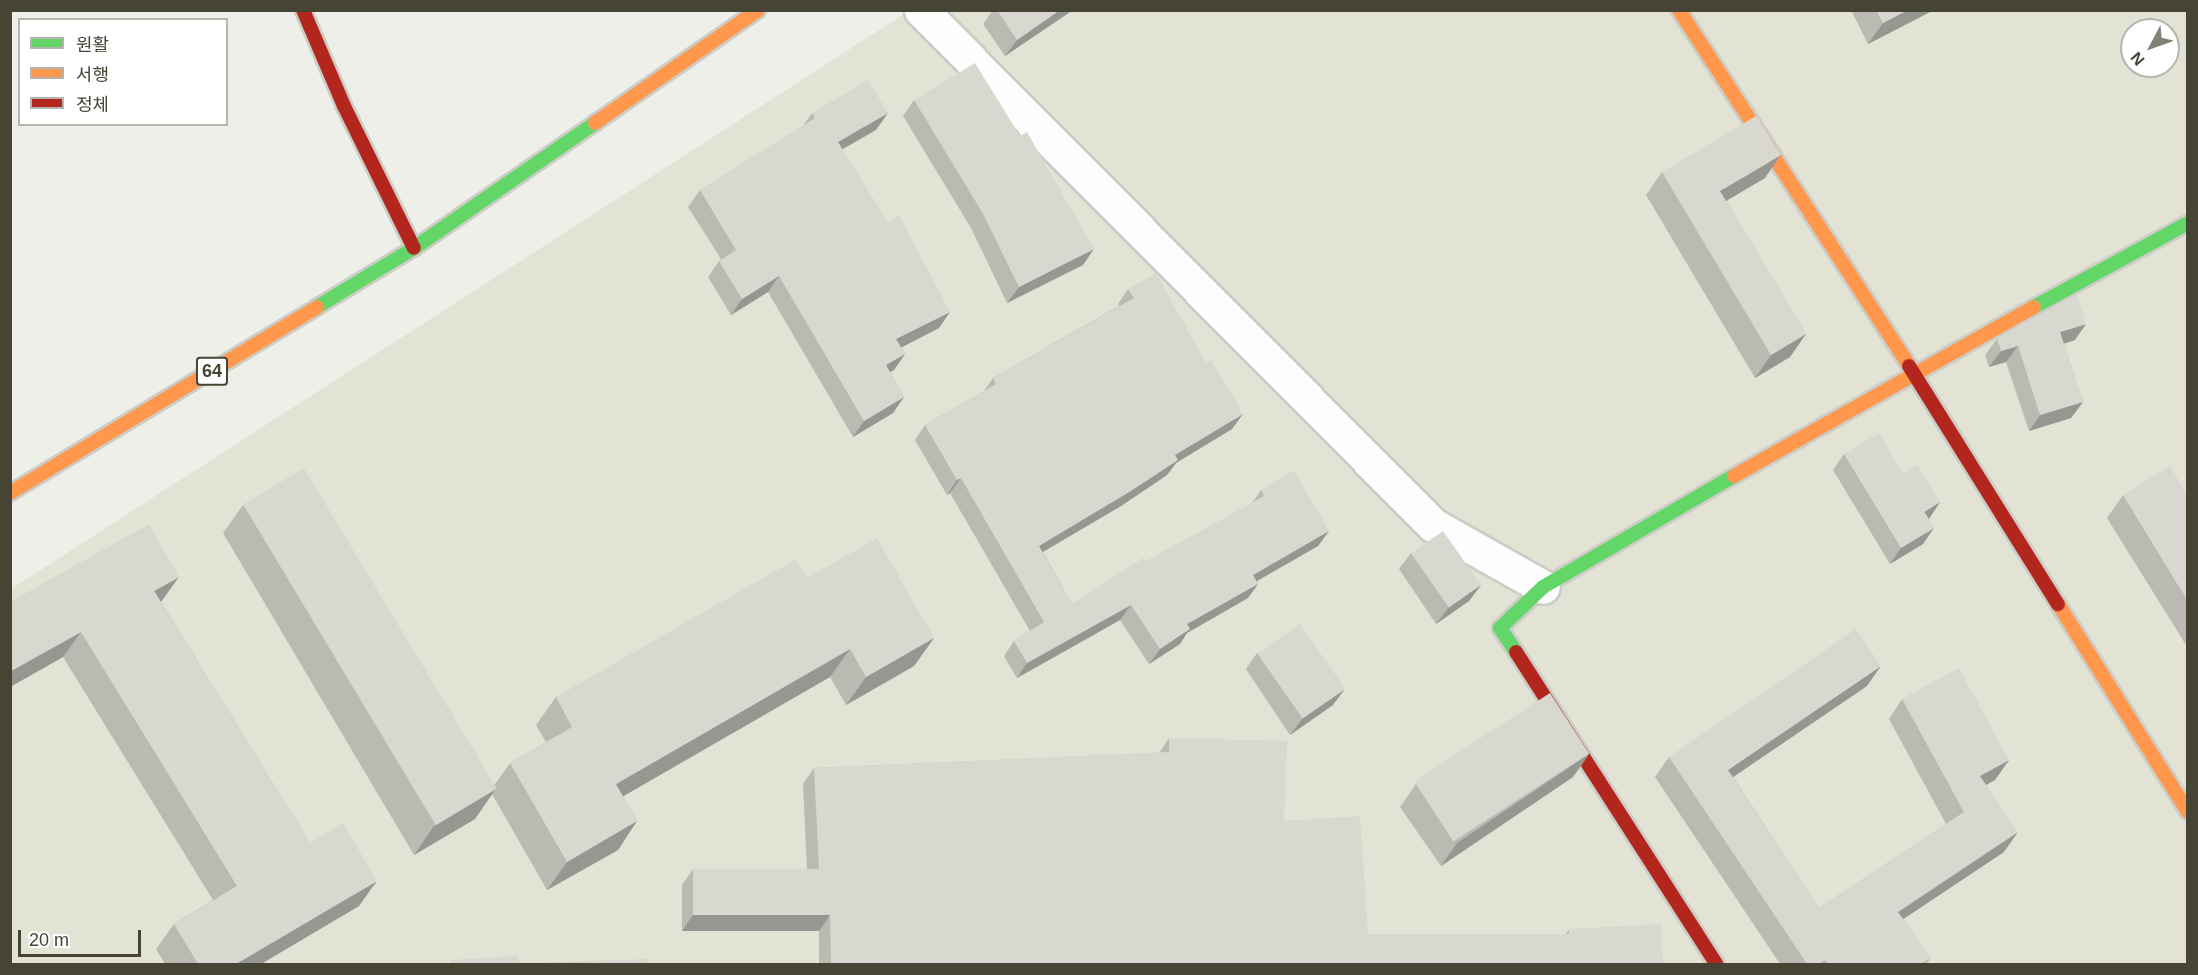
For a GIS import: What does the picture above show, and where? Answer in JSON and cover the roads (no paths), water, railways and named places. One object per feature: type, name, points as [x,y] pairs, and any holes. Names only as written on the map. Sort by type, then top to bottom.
[{"type":"street","points":[[303,10],[344,106],[414,248],[758,10]]},
{"type":"street","points":[[921,10],[1433,525],[1543,587]]},
{"type":"street","points":[[1679,10],[1913,373],[2187,812]]},
{"type":"street","points":[[1716,964],[1500,628],[1543,587],[1913,373],[2187,223]]},
{"type":"street","name":"64","points":[[10,493],[414,248]]}]
